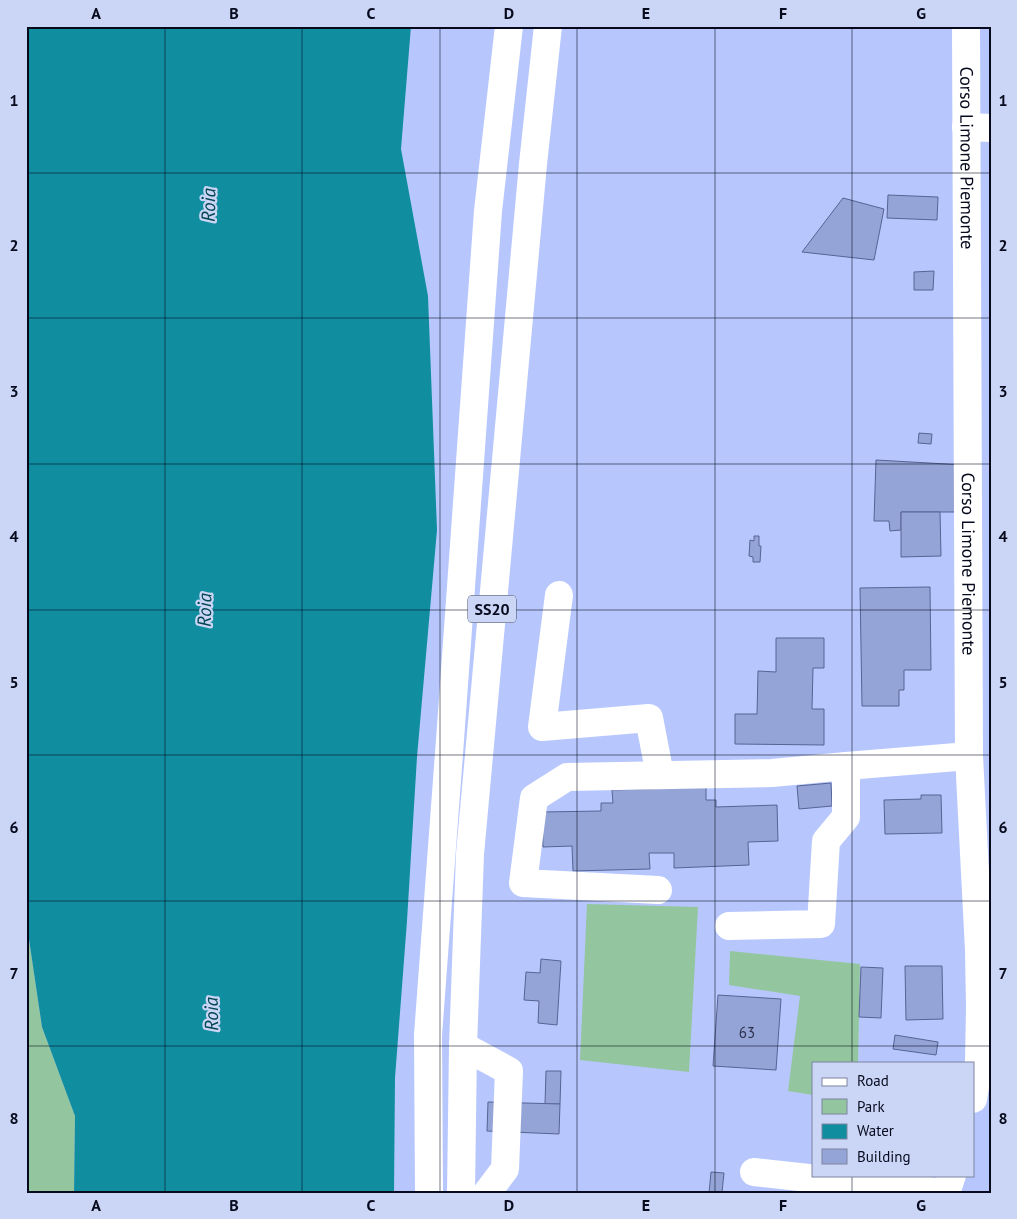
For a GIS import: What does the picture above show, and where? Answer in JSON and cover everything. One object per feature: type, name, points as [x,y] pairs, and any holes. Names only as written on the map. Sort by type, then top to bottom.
[{"type":"main road","points":[[429,1193],[428,1035],[488,211],[509,26]]},
{"type":"main road","name":"SS20","points":[[461,1193],[463,1046],[470,854],[533,164],[548,26]]},
{"type":"main road","name":"Corso Limone Piemonte","points":[[966,26],[978,127],[969,756],[980,1007],[979,1062],[974,1093]]},
{"type":"main road","points":[[559,595],[542,727],[649,718],[660,775]]},
{"type":"main road","points":[[658,890],[523,883],[534,798],[567,777],[772,773],[969,756]]},
{"type":"main road","points":[[730,926],[821,924],[826,841],[846,817],[846,766]]},
{"type":"main road","points":[[463,1046],[509,1071],[505,1169],[487,1193]]},
{"type":"main road","points":[[754,1172],[946,1193],[952,1176]]},
{"type":"green space","points":[[587,904],[698,907],[689,1072],[580,1060]]},
{"type":"green space","points":[[26,919],[42,1027],[75,1116],[74,1193],[26,1193]]},
{"type":"green space","points":[[730,951],[860,964],[858,1062],[812,1062],[812,1095],[788,1091],[800,996],[729,985]]},
{"type":"water","name":"Roia","points":[[26,26],[411,26],[401,149],[428,296],[437,530],[417,757],[395,1078],[394,1193],[74,1193],[75,1116],[42,1027],[26,919]]},
{"type":"building","points":[[888,195],[938,197],[937,220],[887,218]]},
{"type":"building","points":[[843,198],[884,209],[874,260],[802,252]]},
{"type":"building","points":[[934,271],[933,290],[914,290],[914,272]]},
{"type":"building","points":[[919,433],[932,434],[931,444],[918,443]]},
{"type":"building","points":[[876,460],[964,465],[964,512],[901,512],[901,530],[890,531],[889,521],[874,521]]},
{"type":"building","points":[[901,512],[940,512],[941,556],[901,557]]},
{"type":"building","points":[[754,536],[759,536],[759,546],[761,546],[760,562],[753,562],[753,557],[749,556],[750,540],[754,541]]},
{"type":"building","points":[[930,587],[931,670],[904,670],[904,690],[899,690],[899,706],[862,706],[860,588]]},
{"type":"building","points":[[776,638],[824,638],[824,668],[813,668],[812,709],[824,709],[824,745],[735,744],[735,714],[757,714],[758,671],[776,672]]},
{"type":"building","points":[[831,783],[832,806],[799,809],[797,786]]},
{"type":"building","points":[[706,787],[706,800],[716,800],[716,807],[777,805],[778,841],[748,842],[749,865],[674,868],[674,853],[649,853],[650,869],[573,871],[572,846],[543,847],[542,812],[601,811],[601,803],[613,803],[612,790]]},
{"type":"building","points":[[921,795],[941,795],[942,833],[885,834],[884,800],[921,799]]},
{"type":"building","points":[[541,959],[561,961],[557,1025],[538,1023],[539,1001],[524,1000],[526,972],[540,973]]},
{"type":"building","points":[[905,966],[942,966],[943,1019],[906,1020]]},
{"type":"building","points":[[861,967],[883,968],[881,1018],[859,1017]]},
{"type":"building","points":[[718,995],[781,999],[776,1070],[713,1066]]},
{"type":"building","points":[[895,1035],[938,1042],[936,1055],[893,1049]]},
{"type":"building","points":[[546,1071],[561,1071],[560,1104],[545,1104]]},
{"type":"building","points":[[488,1102],[560,1104],[559,1134],[487,1131]]},
{"type":"building","points":[[711,1172],[724,1173],[722,1192],[726,1193],[709,1193]]}]
